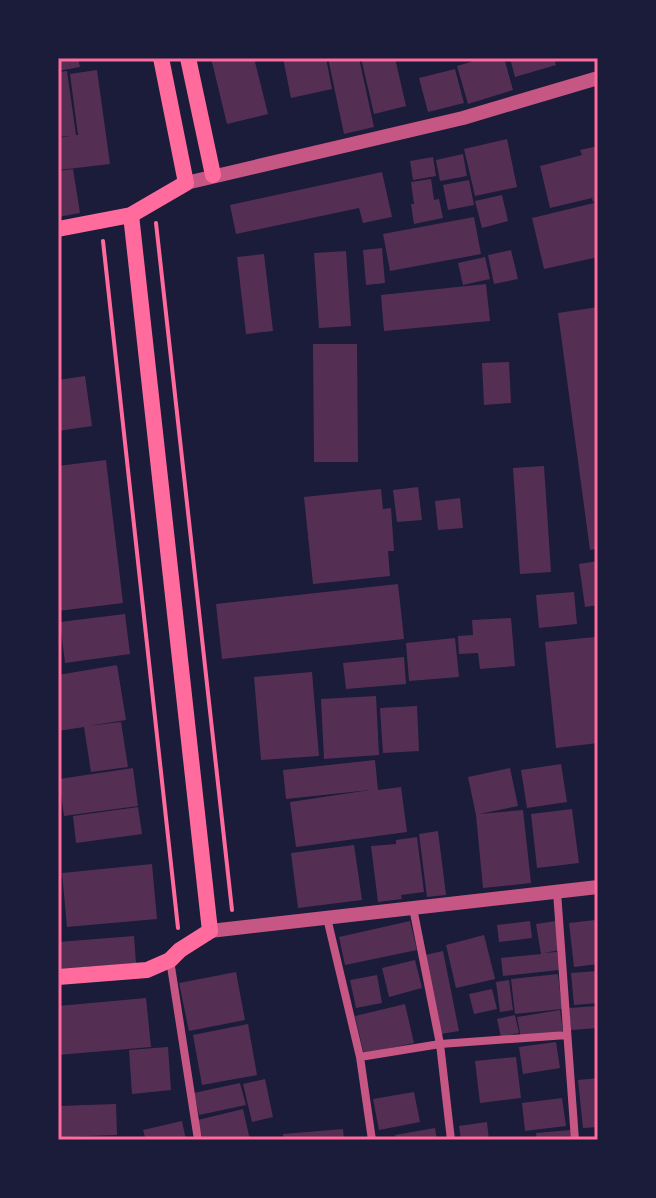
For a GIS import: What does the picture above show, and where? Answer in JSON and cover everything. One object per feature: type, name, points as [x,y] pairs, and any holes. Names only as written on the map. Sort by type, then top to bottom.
[{"type":"main road","points":[[58,229],[131,215],[186,183],[161,58]]},
{"type":"main road","points":[[188,58],[213,175]]},
{"type":"main road","points":[[58,977],[147,970],[210,931],[131,215]]},
{"type":"street","points":[[186,183],[463,118],[598,78]]},
{"type":"street","points":[[210,931],[598,887]]},
{"type":"street","points":[[557,892],[575,1140]]},
{"type":"street","points":[[413,908],[440,1044],[451,1140]]},
{"type":"street","points":[[327,917],[360,1057],[372,1140]]},
{"type":"street","points":[[175,955],[190,1105],[198,1140]]},
{"type":"street","points":[[360,1057],[440,1044],[567,1035]]},
{"type":"path","points":[[153,201],[234,927]]},
{"type":"path","points":[[101,221],[175,955]]},
{"type":"building","points":[[58,58],[78,58],[80,67],[58,71]]},
{"type":"building","points":[[211,58],[254,58],[268,114],[227,124]]},
{"type":"building","points":[[283,58],[326,58],[332,89],[291,98]]},
{"type":"building","points":[[328,58],[359,58],[374,127],[344,134]]},
{"type":"building","points":[[361,58],[395,58],[406,106],[374,114]]},
{"type":"building","points":[[484,58],[504,58],[513,90],[468,104],[457,66]]},
{"type":"building","points":[[510,58],[554,58],[556,65],[515,77]]},
{"type":"building","points":[[455,69],[464,103],[428,112],[419,78]]},
{"type":"building","points":[[97,70],[110,164],[59,170],[58,138],[70,136],[58,137],[58,72],[67,71],[78,135],[70,74]]},
{"type":"building","points":[[507,139],[517,187],[475,196],[464,149]]},
{"type":"building","points":[[598,146],[598,201],[593,202],[592,198],[550,208],[540,166],[582,155],[580,150]]},
{"type":"building","points":[[463,154],[467,176],[440,181],[436,160]]},
{"type":"building","points":[[433,157],[436,176],[413,180],[410,161]]},
{"type":"building","points":[[73,169],[80,213],[58,217],[58,171]]},
{"type":"building","points":[[382,172],[392,217],[363,223],[359,208],[236,234],[230,205]]},
{"type":"building","points":[[431,179],[434,200],[439,199],[443,218],[414,224],[411,182]]},
{"type":"building","points":[[469,180],[474,205],[448,210],[443,185]]},
{"type":"building","points":[[502,195],[508,221],[482,228],[475,201]]},
{"type":"building","points":[[598,202],[598,257],[544,269],[532,218]]},
{"type":"building","points":[[474,217],[481,254],[390,271],[383,234]]},
{"type":"building","points":[[382,248],[385,283],[366,285],[363,250]]},
{"type":"building","points":[[511,250],[518,279],[494,284],[488,255]]},
{"type":"building","points":[[346,251],[351,326],[319,328],[314,253]]},
{"type":"building","points":[[264,254],[273,331],[246,334],[237,257]]},
{"type":"building","points":[[485,257],[490,279],[463,285],[458,263]]},
{"type":"building","points":[[486,284],[490,321],[384,331],[381,295]]},
{"type":"building","points":[[598,307],[598,549],[590,550],[558,313]]},
{"type":"building","points":[[313,344],[357,344],[358,462],[314,462]]},
{"type":"building","points":[[509,362],[511,403],[484,405],[482,363]]},
{"type":"building","points":[[85,376],[92,426],[58,431],[58,380]]},
{"type":"building","points":[[106,460],[123,603],[58,611],[58,466]]},
{"type":"building","points":[[544,466],[551,572],[520,574],[513,468]]},
{"type":"building","points":[[418,487],[422,520],[397,522],[393,490]]},
{"type":"building","points":[[381,489],[383,509],[391,508],[394,551],[388,551],[390,576],[313,584],[304,497]]},
{"type":"building","points":[[460,498],[463,528],[438,530],[435,501]]},
{"type":"building","points":[[598,561],[598,605],[585,607],[579,564]]},
{"type":"building","points":[[398,584],[404,639],[222,659],[216,604]]},
{"type":"building","points":[[574,592],[577,624],[539,628],[536,595]]},
{"type":"building","points":[[125,614],[130,654],[65,663],[60,622]]},
{"type":"building","points":[[511,618],[515,666],[480,669],[478,653],[459,654],[458,636],[473,635],[472,620]]},
{"type":"building","points":[[595,637],[598,743],[556,748],[545,642]]},
{"type":"building","points":[[455,638],[459,677],[409,681],[406,643]]},
{"type":"building","points":[[404,657],[406,684],[346,689],[343,663]]},
{"type":"building","points":[[117,665],[126,720],[88,726],[121,722],[128,767],[91,772],[84,727],[58,731],[58,675]]},
{"type":"building","points":[[312,672],[319,756],[261,760],[254,677]]},
{"type":"building","points":[[376,696],[379,755],[324,759],[321,699]]},
{"type":"building","points":[[417,706],[419,751],[383,753],[380,708]]},
{"type":"building","points":[[375,760],[378,790],[401,787],[407,832],[296,847],[290,802],[370,790],[286,799],[283,770]]},
{"type":"building","points":[[561,764],[567,802],[527,808],[521,770]]},
{"type":"building","points":[[133,768],[138,806],[64,816],[59,779]]},
{"type":"building","points":[[510,768],[518,806],[479,814],[523,810],[531,883],[483,888],[476,815],[468,777]]},
{"type":"building","points":[[138,807],[142,834],[76,843],[73,816]]},
{"type":"building","points":[[572,809],[579,863],[537,868],[531,814]]},
{"type":"building","points":[[438,831],[446,895],[427,897],[419,834]]},
{"type":"building","points":[[417,837],[424,892],[378,902],[371,846],[396,844],[396,840]]},
{"type":"building","points":[[354,845],[362,900],[298,908],[291,853]]},
{"type":"building","points":[[152,864],[157,919],[67,927],[62,873]]},
{"type":"building","points":[[595,920],[598,964],[574,967],[569,923]]},
{"type":"building","points":[[410,921],[417,950],[345,965],[339,937]]},
{"type":"building","points":[[530,921],[532,938],[499,942],[497,925]]},
{"type":"building","points":[[556,921],[561,950],[543,953],[557,952],[559,970],[503,976],[501,958],[541,954],[536,924]]},
{"type":"building","points":[[484,935],[495,979],[456,988],[446,945]]},
{"type":"building","points":[[134,936],[136,963],[58,969],[58,942]]},
{"type":"building","points":[[443,951],[459,1031],[441,1034],[425,955]]},
{"type":"building","points":[[415,960],[422,988],[389,997],[382,968]]},
{"type":"building","points":[[598,971],[598,1003],[574,1005],[571,973]]},
{"type":"building","points":[[236,972],[245,1020],[189,1031],[179,983]]},
{"type":"building","points":[[558,974],[562,1009],[515,1014],[511,979]]},
{"type":"building","points":[[377,975],[382,1003],[356,1008],[350,980]]},
{"type":"building","points":[[509,980],[513,1010],[500,1012],[496,982]]},
{"type":"building","points":[[492,989],[497,1009],[474,1014],[469,994]]},
{"type":"building","points":[[146,998],[151,1047],[58,1055],[58,1006]]},
{"type":"building","points":[[405,1004],[414,1043],[364,1054],[355,1016]]},
{"type":"building","points":[[598,1006],[598,1028],[571,1030],[569,1008]]},
{"type":"building","points":[[560,1010],[563,1031],[521,1038],[517,1017]]},
{"type":"building","points":[[515,1015],[519,1033],[501,1037],[497,1019]]},
{"type":"building","points":[[248,1024],[257,1075],[202,1085],[193,1035]]},
{"type":"building","points":[[556,1042],[560,1068],[523,1074],[519,1047]]},
{"type":"building","points":[[168,1047],[171,1090],[132,1094],[129,1050]]},
{"type":"building","points":[[516,1057],[521,1098],[480,1103],[475,1061]]},
{"type":"building","points":[[598,1078],[598,1127],[583,1128],[578,1080]]},
{"type":"building","points":[[265,1079],[273,1117],[252,1122],[243,1084]]},
{"type":"building","points":[[240,1083],[246,1105],[199,1115],[194,1093]]},
{"type":"building","points":[[414,1092],[420,1122],[379,1130],[373,1099]]},
{"type":"building","points":[[562,1098],[566,1126],[525,1131],[522,1103]]},
{"type":"building","points":[[116,1104],[117,1135],[58,1137],[58,1106]]},
{"type":"building","points":[[243,1109],[250,1140],[203,1140],[198,1120]]},
{"type":"building","points":[[182,1121],[186,1140],[146,1140],[143,1130]]},
{"type":"building","points":[[487,1122],[489,1140],[461,1140],[459,1126]]},
{"type":"building","points":[[435,1128],[437,1140],[396,1140],[395,1135]]},
{"type":"building","points":[[343,1129],[344,1140],[284,1140],[283,1134]]},
{"type":"building","points":[[571,1130],[572,1140],[537,1140],[536,1133]]}]
